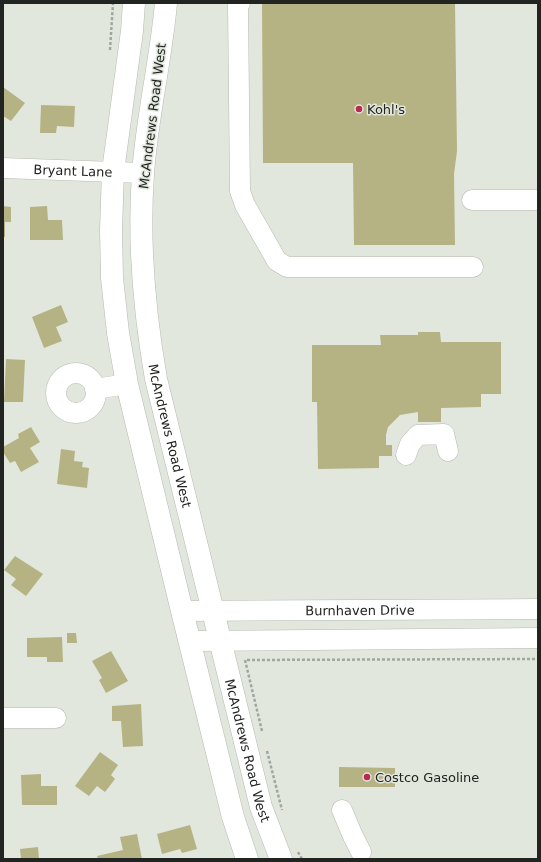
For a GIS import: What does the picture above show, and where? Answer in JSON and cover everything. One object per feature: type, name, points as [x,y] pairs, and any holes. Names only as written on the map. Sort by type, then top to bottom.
[{"type":"main road","points":[[134,3],[132,31],[113,171],[111,230],[112,278],[118,333],[127,384],[182,611],[233,817],[247,859]]},
{"type":"main road","name":"McAndrews Road West","points":[[166,3],[143,173],[141,224],[142,276],[148,329],[156,378],[261,807],[287,856]]},
{"type":"street","points":[[240,3],[238,6],[240,191],[245,205],[277,261],[287,267],[473,267]]},
{"type":"street","name":"Bryant Lane","points":[[3,168],[143,173]]},
{"type":"street","points":[[472,200],[538,200]]},
{"type":"street","points":[[95,389],[127,384]]},
{"type":"street","points":[[406,455],[410,444],[418,435],[444,434],[448,451]]},
{"type":"street","name":"Burnhaven Drive","points":[[182,611],[538,610]]},
{"type":"street","points":[[190,640],[538,638]]},
{"type":"street","points":[[3,718],[56,718]]},
{"type":"street","points":[[342,810],[361,852]]},
{"type":"path","points":[[263,733],[245,660],[538,659]]},
{"type":"path","points":[[266,747],[284,815]]},
{"type":"building","name":"Kohl's","points":[[262,3],[455,3],[457,151],[454,174],[455,245],[354,245],[353,163],[263,163]]},
{"type":"building","points":[[3,87],[25,103],[11,121],[3,116]]},
{"type":"building","points":[[41,105],[75,106],[74,127],[57,126],[56,133],[40,133]]},
{"type":"building","points":[[3,206],[11,207],[11,222],[5,222],[5,237],[3,237]]},
{"type":"building","points":[[47,206],[48,220],[62,220],[63,240],[30,240],[30,207]]},
{"type":"building","points":[[61,305],[68,322],[56,327],[62,341],[44,348],[32,317]]},
{"type":"building","points":[[418,332],[440,332],[441,342],[501,342],[501,394],[481,394],[481,407],[441,408],[441,422],[418,422],[418,412],[400,415],[388,427],[386,435],[386,445],[392,445],[392,456],[379,456],[379,468],[318,469],[317,402],[312,402],[312,345],[381,345],[380,335],[418,335]]},
{"type":"building","points":[[6,359],[25,360],[23,402],[4,402]]},
{"type":"building","points":[[31,427],[40,442],[30,448],[39,462],[21,472],[15,461],[10,463],[3,452],[3,447],[19,438],[18,434]]},
{"type":"building","points":[[61,449],[75,451],[74,461],[83,462],[82,467],[89,468],[87,488],[57,484]]},
{"type":"building","points":[[15,556],[43,574],[26,596],[11,585],[16,579],[4,570]]},
{"type":"building","points":[[67,633],[76,633],[77,643],[67,643]]},
{"type":"building","points":[[62,637],[63,662],[47,662],[47,657],[27,657],[27,638]]},
{"type":"building","points":[[111,651],[128,681],[106,693],[99,680],[102,678],[92,661]]},
{"type":"building","points":[[141,704],[143,746],[123,747],[121,721],[112,721],[112,706]]},
{"type":"building","points":[[100,752],[118,765],[111,775],[115,779],[105,792],[97,786],[89,796],[75,786]]},
{"type":"building","name":"Costco Gasoline","points":[[339,767],[395,768],[395,787],[339,787]]},
{"type":"building","points":[[41,774],[41,786],[57,786],[57,805],[22,805],[21,775]]},
{"type":"building","points":[[190,825],[197,849],[182,853],[180,849],[162,854],[157,834]]},
{"type":"building","points":[[137,834],[142,859],[98,859],[97,856],[123,850],[120,837]]},
{"type":"building","points":[[38,847],[39,859],[21,859],[20,849]]},
{"type":"place","name":"Kohl's","points":[[359,109]]},
{"type":"place","name":"Costco Gasoline","points":[[367,777]]}]
